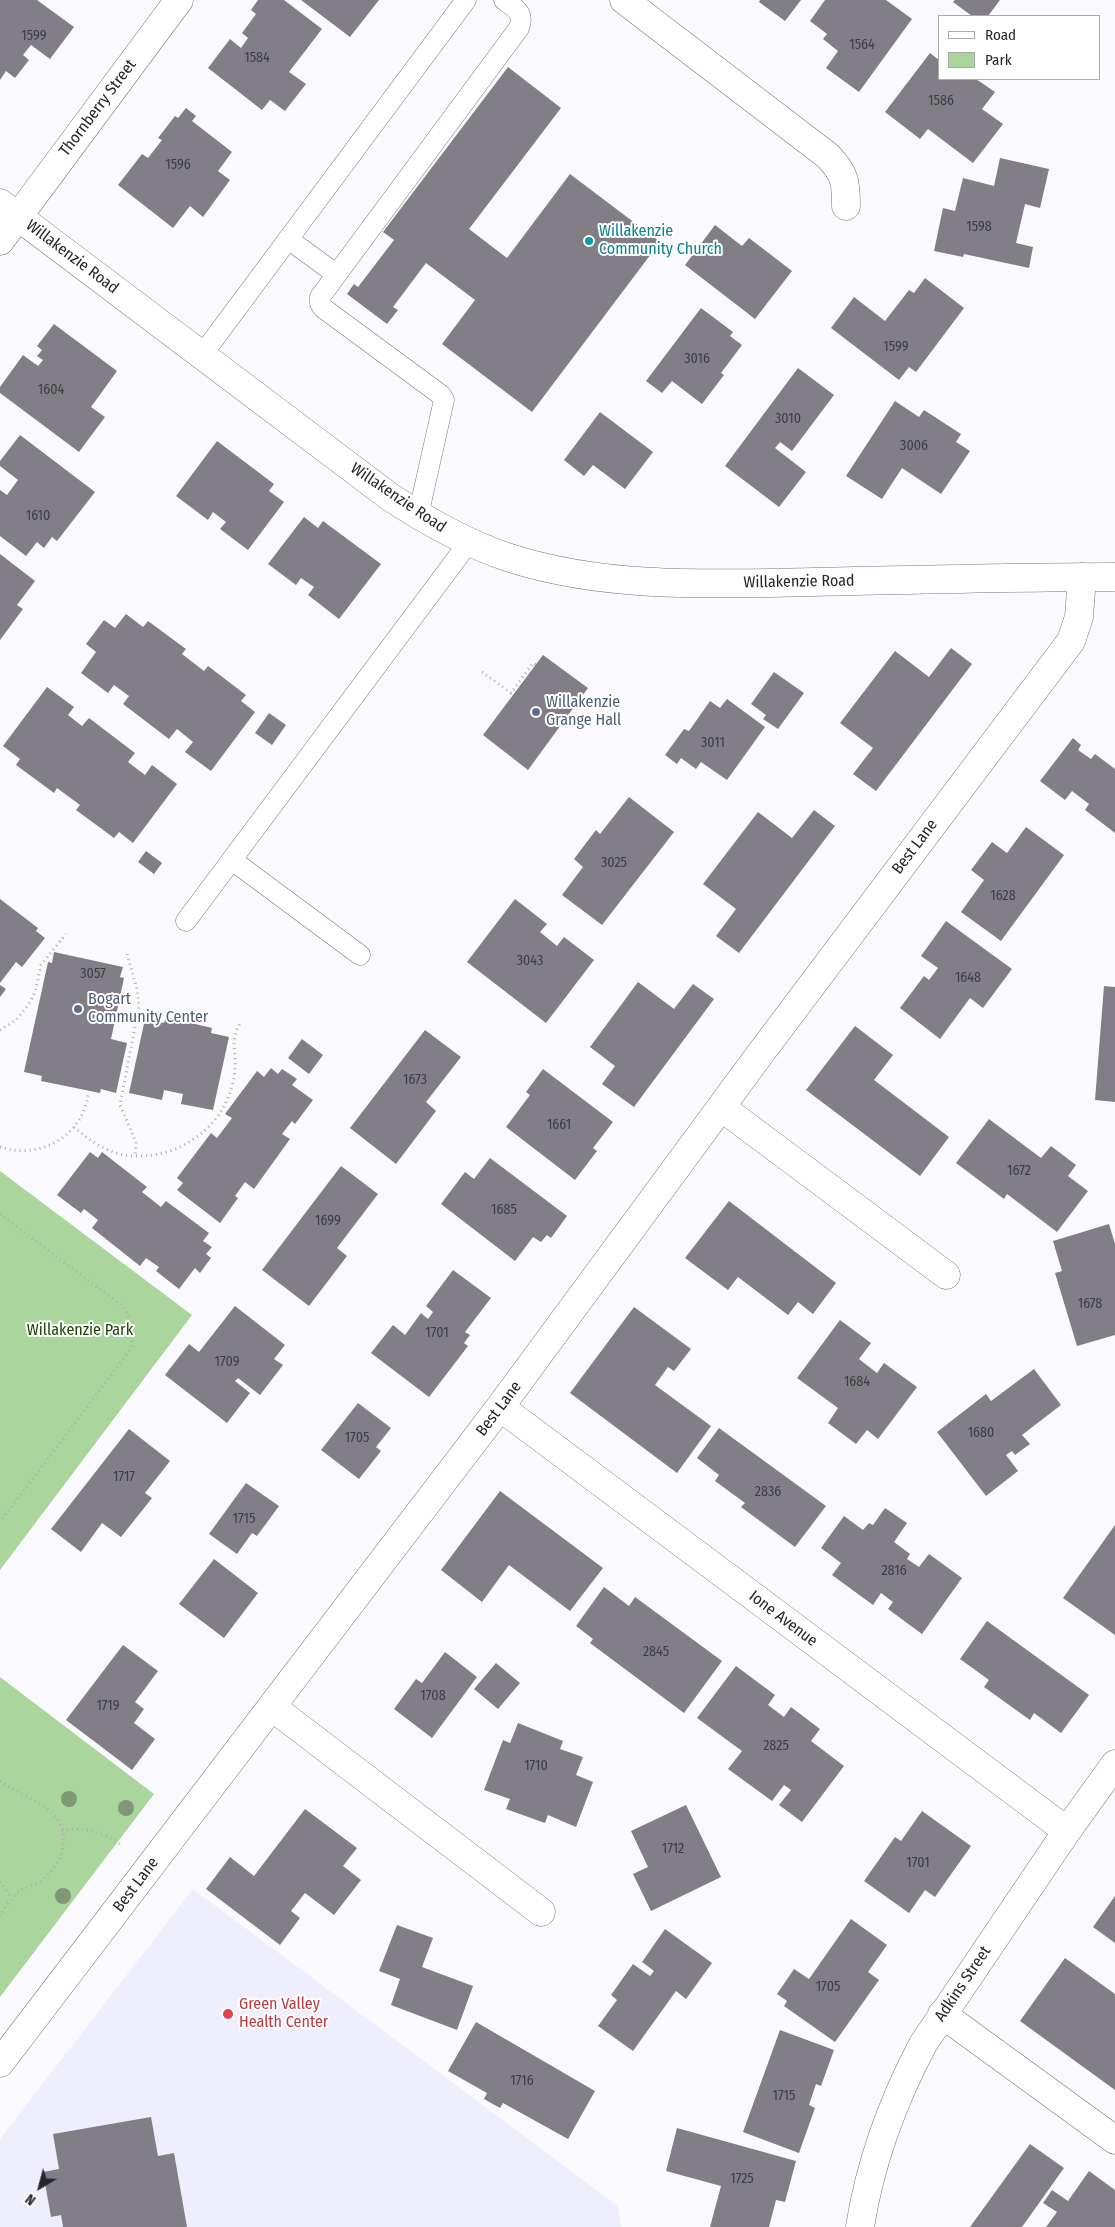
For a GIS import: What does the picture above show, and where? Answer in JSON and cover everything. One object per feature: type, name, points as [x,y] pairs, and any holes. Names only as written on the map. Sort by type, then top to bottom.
[{"type":"street","name":"Thornberry Street","points":[[0,241],[9,210],[179,0]]},
{"type":"street","points":[[624,0],[828,156],[843,174],[846,185],[846,206]]},
{"type":"street","name":"Willakenzie Road","points":[[9,210],[390,497],[418,516],[469,542],[510,558],[606,579],[747,584],[1115,576]]},
{"type":"street","name":"Best Lane","points":[[0,2063],[500,1407],[721,1107],[1071,641],[1079,617],[1082,577]]},
{"type":"street","points":[[721,1107],[946,1275]]},
{"type":"street","name":"Ione Avenue","points":[[500,1407],[1066,1832]]},
{"type":"street","points":[[272,1707],[541,1912]]},
{"type":"street","name":"Adkins Street","points":[[860,2227],[877,2154],[906,2075],[942,2014],[1066,1832],[1115,1764]]},
{"type":"street","points":[[942,2014],[1115,2140]]},
{"type":"lane","points":[[202,355],[466,0]]},
{"type":"lane","points":[[418,516],[444,400],[441,395],[323,308],[320,303],[320,297],[520,28],[522,22],[519,12],[504,0]]},
{"type":"lane","points":[[288,239],[336,274]]},
{"type":"lane","points":[[186,921],[469,542]]},
{"type":"lane","points":[[232,860],[360,955]]},
{"type":"path","points":[[482,672],[511,693],[533,663],[536,665]]},
{"type":"path","points":[[0,1030],[16,1020],[29,1004],[35,992],[41,965],[66,934]]},
{"type":"path","points":[[127,954],[137,989],[139,1006],[120,1105],[136,1142],[135,1156]]},
{"type":"path","points":[[74,1127],[92,1142],[112,1151],[135,1156],[158,1154],[180,1148],[204,1131],[225,1105],[235,1069],[234,1036],[240,1024]]},
{"type":"path","points":[[0,1147],[19,1152],[38,1149],[56,1142],[74,1127],[82,1116],[88,1095]]},
{"type":"path","points":[[0,1214],[122,1306],[131,1325],[133,1339],[129,1351],[0,1522]]},
{"type":"path","points":[[0,1781],[50,1812],[55,1817],[62,1831],[64,1844],[56,1864],[44,1878],[17,1893],[0,1916]]},
{"type":"path","points":[[62,1831],[76,1830],[102,1833],[120,1844]]},
{"type":"path","points":[[0,1882],[12,1898]]},
{"type":"shaded area","name":"Green Valley Health Center","points":[[193,1889],[618,2206],[621,2227],[0,2227],[0,2139]]},
{"type":"green space","name":"Willakenzie Park","points":[[0,1171],[192,1315],[0,1570]]},
{"type":"green space","points":[[0,1677],[154,1794],[0,1997]]},
{"type":"building","points":[[0,0],[37,0],[74,27],[50,59],[31,45],[23,55],[29,60],[15,78],[6,71],[0,80]]},
{"type":"building","points":[[258,0],[284,0],[322,29],[289,72],[306,84],[285,111],[270,100],[262,110],[208,68],[230,39],[241,48],[248,38],[242,33],[256,14],[251,10]]},
{"type":"building","points":[[301,0],[379,0],[350,37]]},
{"type":"building","points":[[760,0],[801,0],[785,21],[759,2]]},
{"type":"building","points":[[825,0],[886,0],[912,19],[859,92],[826,68],[838,51],[823,39],[827,34],[810,21]]},
{"type":"building","points":[[955,0],[1000,0],[989,15],[971,15],[953,2]]},
{"type":"building","points":[[930,53],[938,59],[938,80],[977,80],[995,92],[982,109],[1003,124],[973,163],[928,129],[920,139],[885,112]]},
{"type":"building","name":"Willakenzie Community Church","points":[[508,67],[561,108],[469,229],[507,258],[570,174],[660,242],[532,412],[442,344],[475,300],[426,263],[393,307],[398,310],[387,324],[347,294],[354,284],[358,287],[394,240],[383,232]]},
{"type":"building","points":[[186,108],[196,116],[192,121],[232,152],[218,171],[230,180],[203,217],[190,206],[173,228],[118,185],[142,154],[148,158],[162,140],[158,138],[175,116],[178,118]]},
{"type":"building","points":[[1000,158],[1049,169],[1040,208],[1025,204],[1016,243],[1033,247],[1029,268],[964,254],[963,257],[934,251],[943,208],[955,211],[963,178],[994,186]]},
{"type":"building","points":[[715,225],[742,246],[749,238],[792,271],[755,319],[685,265]]},
{"type":"building","points":[[925,278],[964,308],[916,372],[909,367],[899,380],[831,328],[854,297],[885,321],[909,290],[914,293]]},
{"type":"building","points":[[701,308],[733,332],[730,336],[742,345],[721,373],[724,375],[702,404],[672,381],[662,393],[646,381]]},
{"type":"building","points":[[54,324],[117,371],[91,407],[105,417],[79,452],[0,393],[0,387],[23,355],[38,366],[43,360],[37,356],[42,350],[37,346]]},
{"type":"building","points":[[798,368],[834,395],[792,451],[780,442],[775,448],[806,472],[779,507],[725,466]]},
{"type":"building","points":[[895,401],[919,417],[924,410],[961,434],[956,442],[970,451],[941,494],[902,468],[882,499],[846,476]]},
{"type":"building","points":[[600,412],[653,452],[625,489],[593,465],[584,476],[564,460]]},
{"type":"building","points":[[20,435],[95,492],[57,541],[52,537],[44,548],[37,542],[26,556],[0,536],[0,490],[7,495],[18,480],[0,466],[0,461]]},
{"type":"building","points":[[217,441],[274,484],[269,491],[284,502],[248,550],[220,529],[226,522],[213,512],[208,520],[176,496]]},
{"type":"building","points":[[304,517],[318,528],[323,521],[381,564],[339,619],[308,595],[314,587],[301,578],[296,585],[268,564]]},
{"type":"building","points":[[0,554],[35,581],[17,605],[23,609],[0,640]]},
{"type":"building","points":[[126,614],[143,627],[148,621],[186,649],[182,654],[204,671],[208,666],[246,695],[241,701],[255,712],[211,771],[185,752],[193,742],[177,729],[169,739],[123,704],[129,696],[114,685],[108,693],[81,673],[96,652],[86,644],[104,620],[115,628]]},
{"type":"building","points":[[951,648],[972,664],[876,791],[853,774],[873,748],[840,723],[895,651],[929,677]]},
{"type":"building","name":"Willakenzie Grange Hall","points":[[543,655],[588,688],[528,770],[483,735]]},
{"type":"building","points":[[774,672],[804,693],[778,729],[763,719],[766,715],[751,704]]},
{"type":"building","points":[[47,687],[74,707],[68,715],[82,726],[89,718],[135,753],[128,762],[145,775],[152,765],[177,784],[133,843],[119,832],[114,838],[76,810],[80,805],[57,788],[54,793],[16,765],[20,759],[3,746]]},
{"type":"building","points":[[727,699],[765,727],[727,780],[701,762],[696,769],[681,758],[677,764],[665,755],[684,729],[689,731],[710,701],[720,708]]},
{"type":"building","points":[[269,713],[286,725],[272,745],[255,733]]},
{"type":"building","points":[[1073,738],[1081,745],[1078,750],[1091,759],[1095,754],[1115,769],[1115,833],[1085,810],[1089,804],[1072,791],[1065,800],[1040,781]]},
{"type":"building","points":[[629,797],[674,832],[602,925],[562,895],[583,867],[574,859],[596,830],[600,834]]},
{"type":"building","points":[[814,810],[835,826],[739,953],[716,936],[736,909],[703,884],[758,812],[792,838]]},
{"type":"building","points":[[1026,827],[1064,855],[1001,941],[961,912],[984,880],[971,870],[992,842],[1007,853]]},
{"type":"building","points":[[146,851],[162,863],[154,874],[138,862]]},
{"type":"building","points":[[0,899],[38,928],[36,931],[45,938],[22,967],[16,962],[0,983]]},
{"type":"building","points":[[515,899],[547,924],[540,932],[557,946],[564,937],[594,960],[546,1023],[467,962]]},
{"type":"building","points":[[946,921],[1012,969],[983,1008],[970,998],[940,1039],[900,1008],[924,976],[929,980],[938,968],[921,956]]},
{"type":"building","name":"Bogart Community Center","points":[[54,952],[123,967],[120,977],[124,978],[111,1039],[127,1043],[116,1093],[101,1089],[100,1093],[41,1081],[42,1076],[24,1072],[48,962],[52,963]]},
{"type":"building","points":[[638,982],[674,1009],[693,984],[714,999],[634,1107],[602,1084],[615,1066],[590,1047]]},
{"type":"building","points":[[0,985],[6,989],[0,997]]},
{"type":"building","points":[[1104,986],[1115,987],[1115,1102],[1095,1100]]},
{"type":"building","points":[[166,1017],[212,1028],[211,1033],[229,1037],[213,1110],[181,1104],[183,1094],[164,1090],[162,1100],[129,1093],[145,1019],[164,1023]]},
{"type":"building","points":[[855,1026],[893,1055],[874,1080],[949,1137],[920,1176],[806,1090]]},
{"type":"building","points":[[425,1030],[461,1057],[426,1102],[436,1111],[396,1164],[350,1128]]},
{"type":"building","points":[[302,1039],[323,1055],[309,1074],[288,1058]]},
{"type":"building","points":[[271,1068],[278,1074],[282,1069],[297,1079],[292,1085],[313,1100],[295,1124],[292,1121],[282,1134],[290,1139],[254,1189],[245,1182],[235,1196],[238,1198],[220,1223],[177,1190],[183,1183],[177,1178],[211,1133],[217,1138],[232,1118],[225,1114],[257,1071],[264,1077]]},
{"type":"building","points":[[543,1069],[613,1122],[593,1148],[597,1151],[575,1180],[506,1127],[530,1095],[526,1092]]},
{"type":"building","points":[[989,1119],[1041,1158],[1051,1146],[1076,1165],[1068,1176],[1088,1191],[1057,1232],[1007,1194],[1004,1199],[956,1163]]},
{"type":"building","points":[[90,1152],[98,1158],[102,1152],[147,1187],[142,1192],[161,1207],[166,1201],[209,1233],[203,1241],[212,1247],[206,1254],[211,1258],[200,1273],[195,1268],[179,1289],[156,1271],[159,1267],[146,1258],[140,1266],[92,1228],[98,1220],[84,1209],[81,1213],[57,1195]]},
{"type":"building","points":[[490,1158],[567,1216],[551,1238],[547,1235],[541,1242],[533,1237],[515,1261],[441,1204],[465,1172],[474,1179]]},
{"type":"building","points":[[341,1166],[378,1194],[337,1248],[347,1256],[309,1306],[262,1270]]},
{"type":"building","points":[[729,1201],[836,1283],[813,1314],[798,1302],[788,1315],[738,1277],[728,1290],[685,1258]]},
{"type":"building","points":[[1109,1224],[1115,1244],[1115,1335],[1077,1346],[1055,1273],[1062,1271],[1053,1241]]},
{"type":"building","points":[[453,1270],[491,1298],[465,1332],[470,1335],[464,1343],[468,1346],[429,1397],[371,1353],[393,1325],[405,1335],[421,1313],[428,1319],[433,1312],[426,1306]]},
{"type":"building","points":[[235,1306],[285,1345],[274,1359],[283,1365],[260,1395],[238,1378],[235,1381],[250,1393],[227,1423],[165,1375],[189,1344],[199,1352]]},
{"type":"building","points":[[634,1307],[691,1349],[674,1371],[668,1367],[655,1385],[711,1426],[677,1473],[570,1393]]},
{"type":"building","points":[[840,1320],[871,1343],[859,1359],[877,1373],[884,1363],[917,1387],[878,1439],[867,1430],[856,1444],[828,1423],[838,1408],[797,1378]]},
{"type":"building","points":[[1034,1369],[1061,1405],[1022,1435],[1030,1444],[1015,1455],[1012,1451],[1006,1455],[1018,1471],[986,1496],[937,1432],[986,1394],[991,1401]]},
{"type":"building","points":[[358,1403],[391,1428],[376,1447],[381,1451],[359,1479],[321,1450]]},
{"type":"building","points":[[719,1428],[826,1506],[795,1547],[741,1507],[745,1503],[715,1481],[719,1475],[697,1458]]},
{"type":"building","points":[[129,1429],[170,1461],[145,1493],[152,1498],[121,1537],[102,1523],[81,1552],[51,1529]]},
{"type":"building","points":[[246,1483],[279,1506],[257,1536],[252,1533],[237,1554],[209,1534]]},
{"type":"building","points":[[500,1491],[603,1568],[570,1611],[509,1565],[482,1602],[441,1570]]},
{"type":"building","points":[[885,1508],[907,1523],[894,1542],[910,1554],[907,1559],[919,1567],[929,1554],[962,1578],[922,1634],[888,1609],[893,1602],[881,1593],[873,1605],[832,1575],[841,1563],[821,1548],[844,1516],[863,1530],[869,1523],[873,1525]]},
{"type":"building","points":[[1115,1525],[1115,1635],[1063,1598]]},
{"type":"building","points":[[214,1559],[258,1593],[224,1638],[179,1604]]},
{"type":"building","points":[[604,1587],[629,1606],[635,1597],[722,1661],[684,1713],[590,1643],[593,1639],[576,1626]]},
{"type":"building","points":[[987,1621],[1089,1695],[1061,1733],[1034,1713],[1030,1720],[984,1687],[989,1680],[960,1659]]},
{"type":"building","points":[[123,1645],[158,1671],[135,1702],[144,1709],[134,1723],[155,1739],[132,1770],[66,1720]]},
{"type":"building","points":[[445,1652],[477,1677],[432,1738],[394,1709],[416,1679],[422,1683]]},
{"type":"building","points":[[496,1663],[520,1683],[498,1709],[474,1689]]},
{"type":"building","points":[[736,1666],[775,1695],[768,1705],[784,1717],[791,1707],[820,1729],[811,1741],[844,1766],[802,1822],[779,1805],[791,1790],[784,1785],[772,1801],[728,1769],[742,1751],[697,1718]]},
{"type":"building","points":[[518,1723],[563,1741],[560,1749],[583,1757],[576,1775],[593,1782],[576,1827],[548,1815],[545,1823],[506,1809],[510,1799],[484,1790],[503,1740],[510,1743]]},
{"type":"building","points":[[686,1805],[721,1877],[651,1911],[633,1874],[648,1867],[631,1831]]},
{"type":"building","points":[[305,1809],[357,1848],[343,1866],[361,1880],[334,1915],[305,1893],[291,1911],[300,1918],[280,1945],[206,1889],[230,1857],[254,1876]]},
{"type":"building","points":[[922,1811],[971,1846],[935,1897],[925,1890],[909,1913],[864,1881],[895,1837],[901,1841]]},
{"type":"building","points":[[1115,1896],[1115,1943],[1093,1927]]},
{"type":"building","points":[[851,1919],[887,1945],[868,1972],[879,1980],[835,2042],[784,2006],[787,2001],[777,1994],[794,1969],[809,1979]]},
{"type":"building","points":[[397,1925],[433,1938],[422,1967],[473,1986],[457,2030],[391,2005],[400,1979],[379,1971]]},
{"type":"building","points":[[665,1929],[712,1963],[686,1999],[676,1991],[633,2051],[598,2026],[617,2000],[611,1995],[633,1964],[650,1976],[654,1971],[642,1962]]},
{"type":"building","points":[[1065,1958],[1115,1994],[1115,2090],[1020,2021]]},
{"type":"building","points":[[476,2022],[595,2091],[568,2139],[503,2103],[500,2108],[484,2099],[487,2093],[448,2071]]},
{"type":"building","points":[[780,2030],[834,2050],[821,2086],[816,2084],[809,2105],[815,2108],[799,2153],[743,2132]]},
{"type":"building","points":[[151,2117],[158,2156],[174,2153],[187,2227],[63,2227],[61,2215],[51,2217],[43,2172],[59,2169],[53,2134]]},
{"type":"building","points":[[677,2128],[796,2161],[785,2202],[776,2200],[769,2227],[710,2227],[721,2186],[666,2171]]},
{"type":"building","points":[[1030,2144],[1064,2168],[1022,2227],[970,2227]]},
{"type":"building","points":[[1089,2171],[1115,2190],[1115,2227],[1046,2227],[1057,2212],[1043,2203],[1052,2190],[1068,2201]]},
{"type":"place","name":"Willakenzie Community Church","points":[[589,241]]},
{"type":"place","name":"Willakenzie Grange Hall","points":[[536,712]]},
{"type":"place","name":"Bogart Community Center","points":[[78,1009]]},
{"type":"place","name":"Green Valley Health Center","points":[[228,2014]]}]
